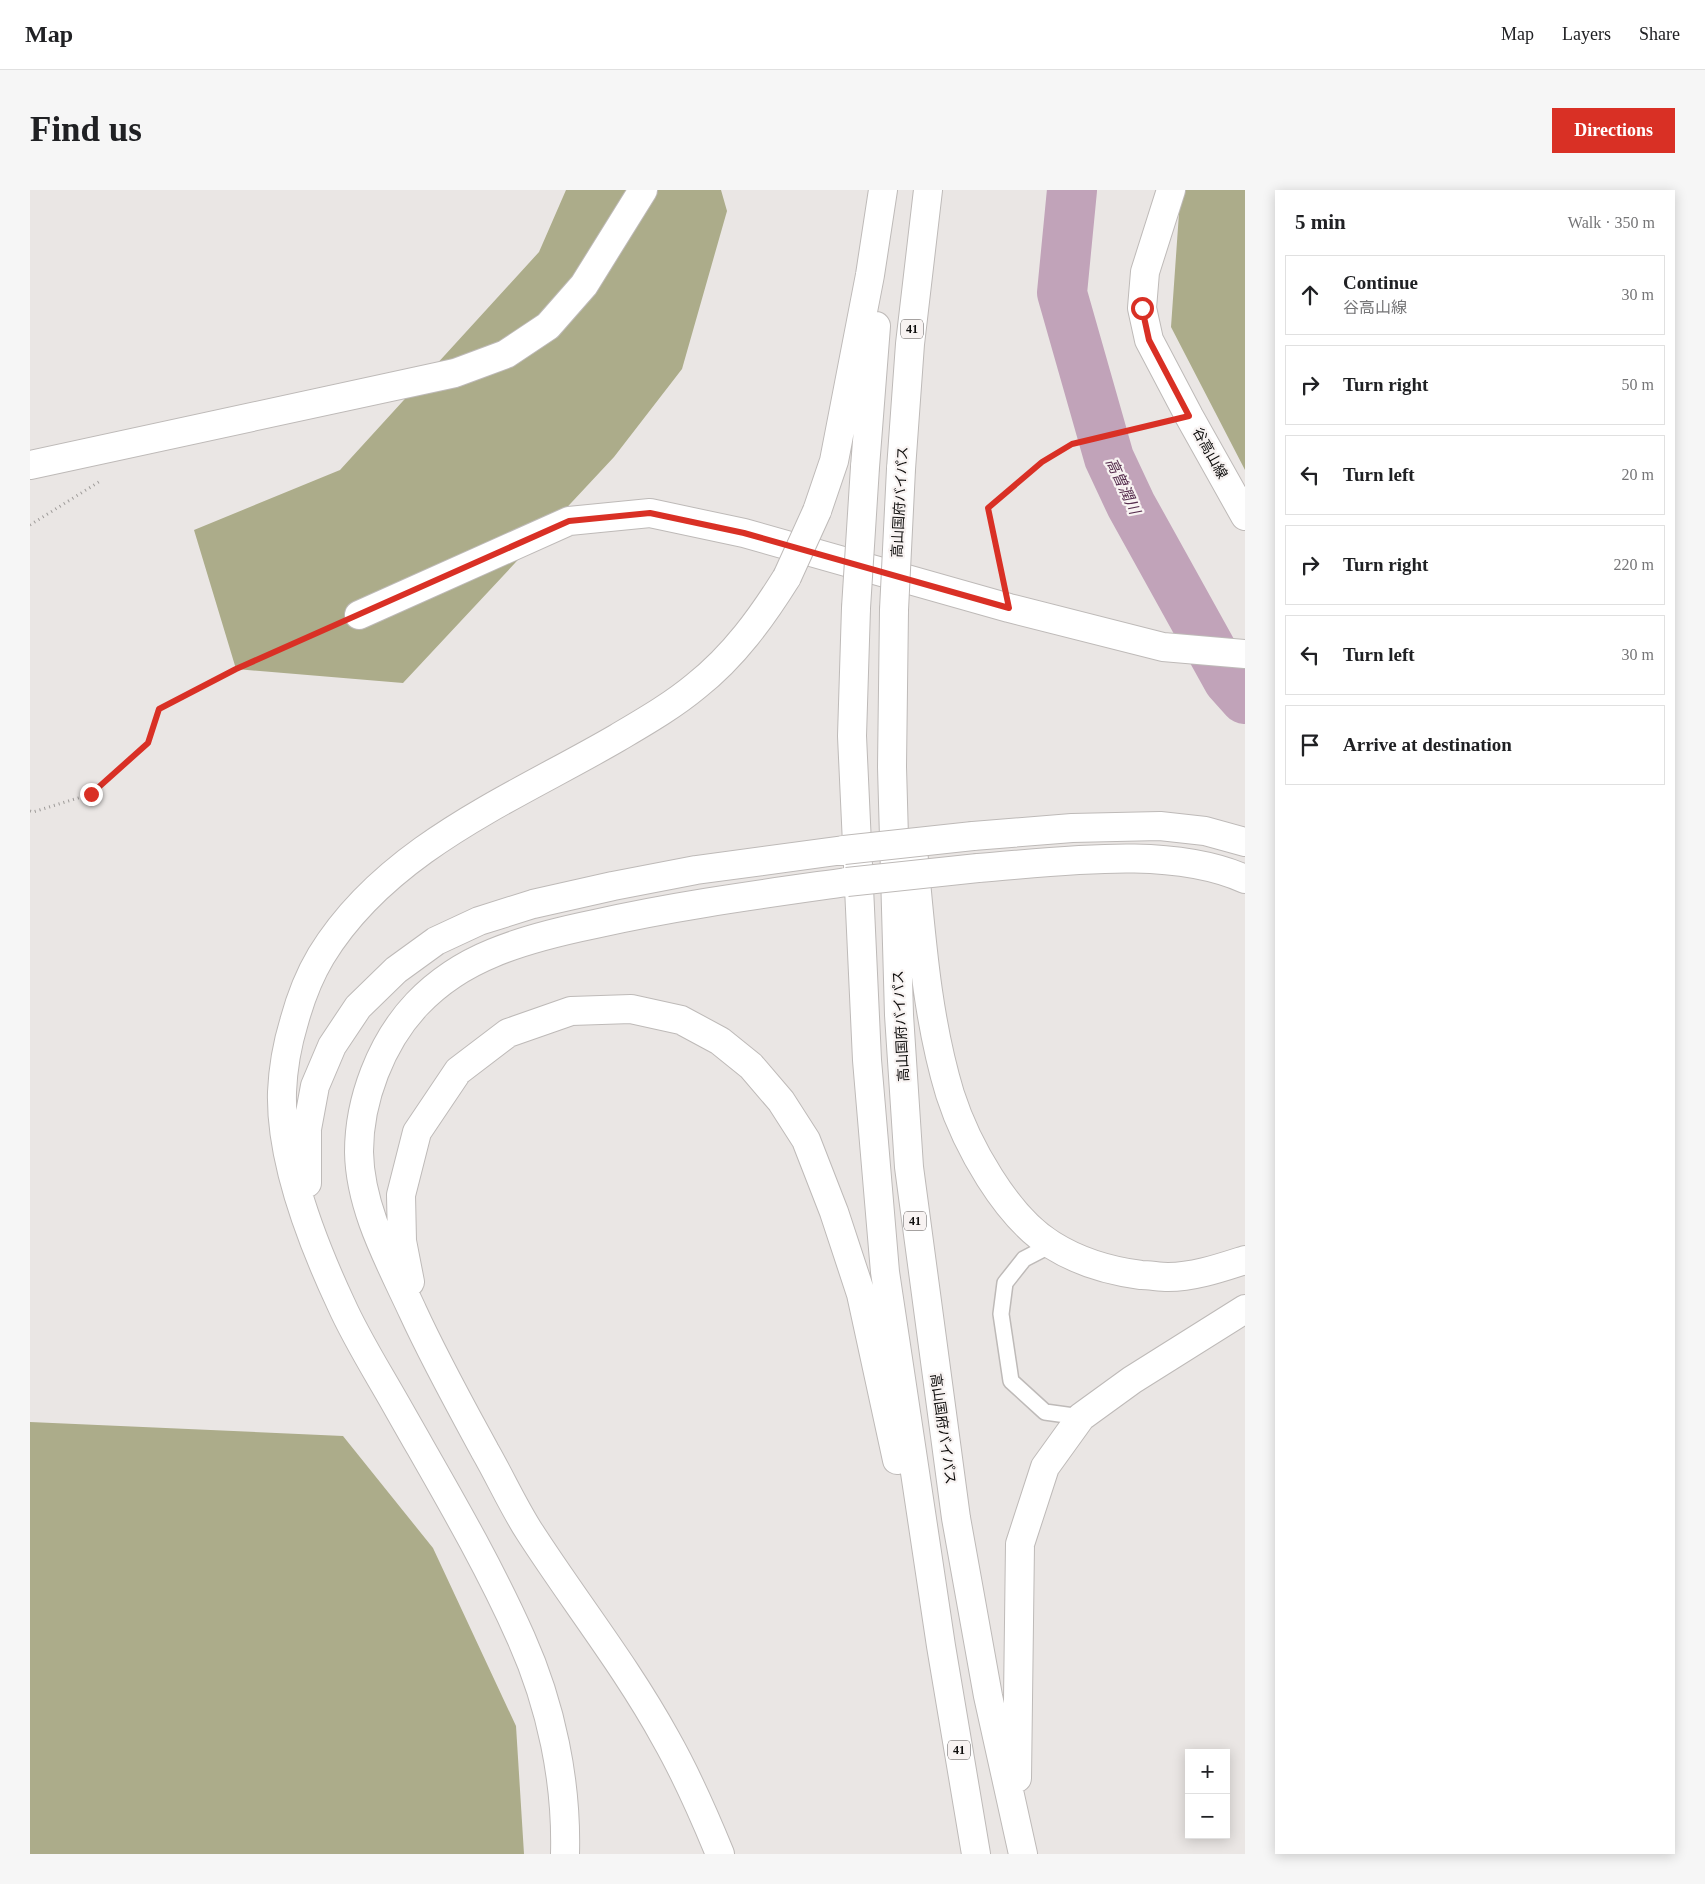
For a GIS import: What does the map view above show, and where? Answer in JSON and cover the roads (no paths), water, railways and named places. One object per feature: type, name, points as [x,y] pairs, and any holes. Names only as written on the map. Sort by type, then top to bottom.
[{"type":"main road","points":[[30,465],[455,373],[506,354],[548,326],[584,285],[643,190]]},
{"type":"main road","points":[[565,1854],[560,1773],[557,1756],[546,1704],[523,1642],[496,1584],[342,1306],[311,1232],[295,1186],[286,1144],[282,1095],[286,1050],[299,1003],[320,958],[350,915],[387,878],[430,845],[476,816],[653,717],[697,685],[732,652],[763,615],[787,577],[817,511],[834,461],[870,275],[883,190]]},
{"type":"main road","name":"41","points":[[891,190],[874,343],[865,467],[856,608],[852,736],[867,1069],[885,1272],[976,1854]]},
{"type":"main road","name":"高山国府バイパス","points":[[928,190],[910,344],[901,468],[894,610],[892,777],[899,1015],[909,1167],[956,1518],[988,1696],[1023,1854]]},
{"type":"main road","name":"谷高山線","points":[[1171,190],[1145,272],[1142,308],[1149,340],[1184,417],[1245,516]]},
{"type":"main road","points":[[359,615],[569,521],[650,513],[744,533],[1009,608],[1163,648],[1245,654]]},
{"type":"main road","points":[[894,610],[908,807],[927,983],[937,1042],[950,1094],[968,1139],[986,1171],[1016,1215],[1051,1245],[1084,1262],[1120,1272],[1168,1277],[1210,1272],[1245,1260]]},
{"type":"main road","points":[[311,1232],[306,1173],[307,1129],[315,1086],[332,1046],[358,1007],[396,970],[436,941],[479,921],[533,904],[696,870],[844,850],[973,836],[1072,828],[1160,826],[1206,831],[1245,842]]},
{"type":"main road","points":[[720,1854],[699,1803],[665,1737],[623,1670],[527,1528],[431,1350],[380,1242],[364,1192],[359,1153],[362,1112],[373,1075],[391,1039],[417,1004],[452,974],[493,953],[544,935],[693,904],[847,882],[978,868],[1101,859],[1152,860],[1201,865],[1245,879]]},
{"type":"main road","points":[[431,1350],[413,1294],[402,1241],[402,1195],[417,1132],[458,1071],[508,1032],[571,1011],[631,1009],[681,1020],[720,1042],[751,1066],[781,1101],[806,1140],[834,1212],[861,1294],[890,1432],[942,1646]]},
{"type":"main road","points":[[1016,1824],[1020,1544],[1045,1468],[1081,1417],[1132,1380],[1245,1309]]},
{"type":"lane","points":[[1051,1245],[1024,1259],[1005,1284],[1001,1314],[1011,1381],[1045,1412],[1081,1417]]},
{"type":"waterway","name":"高曽潤川","points":[[1072,190],[1062,293],[1109,458],[1131,505],[1228,680],[1245,699]]}]
